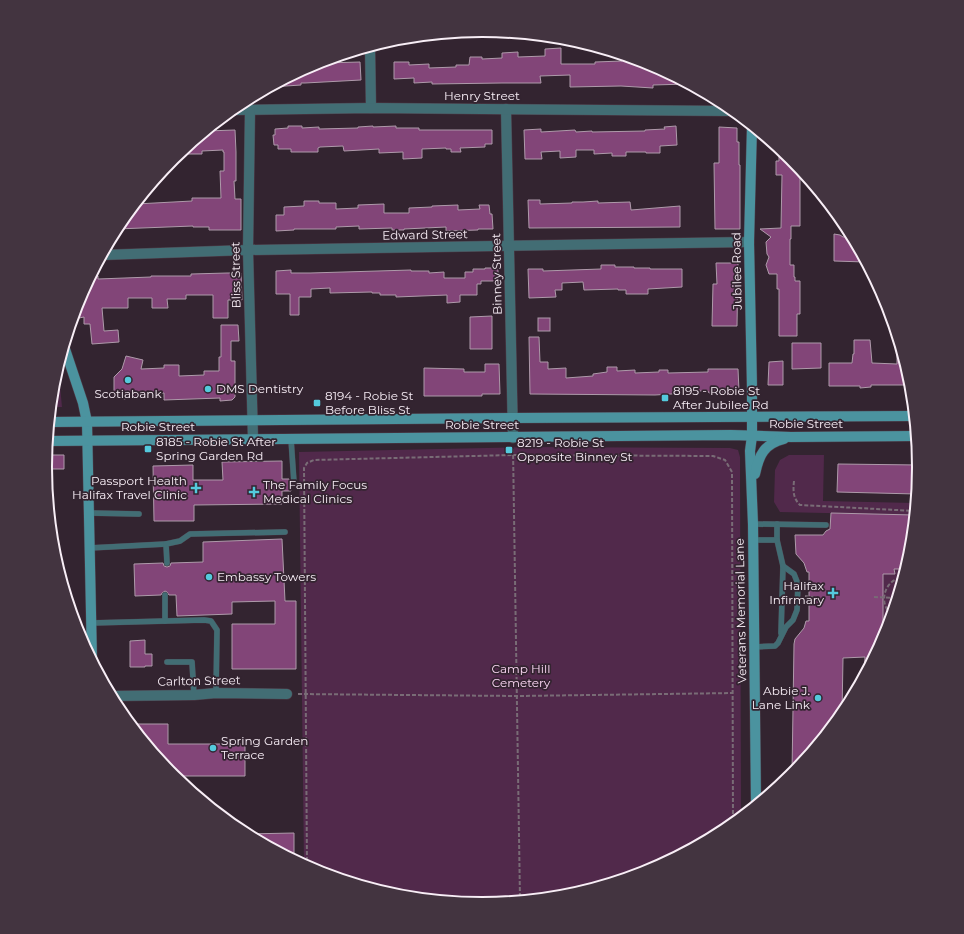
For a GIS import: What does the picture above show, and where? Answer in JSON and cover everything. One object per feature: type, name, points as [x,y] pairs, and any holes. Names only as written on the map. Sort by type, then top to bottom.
[{"type":"main road","name":"Jubilee Road","points":[[752,132],[749,242],[752,416]]},
{"type":"main road","points":[[67,355],[83,403],[87,422],[92,647]]},
{"type":"main road","name":"Veterans Memorial Lane","points":[[752,416],[750,451],[753,524],[756,798]]},
{"type":"main road","name":"Robie Street","points":[[55,422],[909,416]]},
{"type":"main road","name":"Robie Street","points":[[53,441],[731,435],[791,437],[911,436]]},
{"type":"main road","points":[[751,488],[758,461],[765,449],[775,441],[791,437]]},
{"type":"street","points":[[370,52],[371,108]]},
{"type":"street","name":"Henry Street","points":[[242,110],[371,108],[724,111]]},
{"type":"street","name":"Binney Street","points":[[506,109],[513,438]]},
{"type":"street","name":"Bliss Street","points":[[250,110],[248,250],[253,439]]},
{"type":"street","name":"Edward Street","points":[[108,255],[248,250],[749,242]]},
{"type":"street","name":"Carlton Street","points":[[118,696],[194,695],[216,693],[287,694]]},
{"type":"lane","points":[[291,439],[294,483]]},
{"type":"lane","points":[[89,513],[139,514]]},
{"type":"lane","points":[[753,524],[826,525]]},
{"type":"lane","points":[[777,524],[776,540],[783,566],[781,636]]},
{"type":"lane","points":[[90,548],[166,544],[180,541],[190,534],[285,532]]},
{"type":"lane","points":[[753,540],[776,540]]},
{"type":"lane","points":[[166,544],[167,563]]},
{"type":"lane","points":[[754,647],[775,646],[786,627],[793,620],[796,614],[798,584],[795,576],[787,567],[783,566]]},
{"type":"lane","points":[[165,595],[165,621]]},
{"type":"lane","points":[[91,623],[211,621],[217,630],[216,693]]},
{"type":"lane","points":[[167,662],[192,662],[194,695]]},
{"type":"path","points":[[513,438],[520,895]]},
{"type":"path","points":[[307,860],[304,468],[307,463],[314,460],[513,455],[713,456],[725,460],[732,472],[733,816]]},
{"type":"path","points":[[794,481],[793,488],[795,500],[800,505],[909,511]]},
{"type":"path","points":[[887,609],[885,590],[889,583],[897,579]]},
{"type":"path","points":[[874,597],[891,598]]},
{"type":"path","points":[[305,694],[517,696],[732,693]]},
{"type":"green space","points":[[60,385],[60,386],[62,407],[57,407]]},
{"type":"green space","name":"Camp Hill Cemetery","points":[[528,447],[730,448],[738,450],[740,457],[741,810],[721,825],[697,839],[672,853],[647,864],[593,882],[566,889],[538,893],[482,897],[454,896],[398,889],[344,874],[304,858],[299,452]]},
{"type":"green space","points":[[789,455],[824,455],[823,501],[910,503],[909,515],[780,512],[774,502],[775,470],[780,460]]},
{"type":"green space","points":[[894,569],[899,569],[883,621],[883,574],[895,574]]},
{"type":"building","points":[[561,48],[561,64],[595,64],[595,62],[622,61],[678,84],[653,85],[653,88],[621,86],[570,87],[570,75],[540,76],[541,83],[432,84],[432,82],[414,83],[414,78],[394,79],[394,62],[409,62],[409,65],[429,64],[429,68],[456,67],[456,65],[469,65],[470,57],[482,57],[482,59],[502,58],[502,53],[518,52],[518,57],[545,56],[545,49]]},
{"type":"building","points":[[360,62],[361,80],[301,83],[301,85],[283,86],[337,63]]},
{"type":"building","points":[[288,126],[302,126],[302,128],[319,127],[319,129],[396,126],[396,128],[419,128],[419,130],[492,130],[492,144],[485,144],[485,147],[460,148],[461,152],[451,152],[451,149],[446,148],[422,149],[422,158],[403,159],[403,152],[379,153],[379,149],[344,151],[343,146],[320,147],[318,148],[318,152],[291,152],[291,149],[278,149],[278,145],[274,145],[273,135],[275,135],[275,129],[288,128]]},
{"type":"building","points":[[676,126],[677,145],[660,146],[660,153],[626,152],[626,156],[612,156],[612,153],[594,154],[594,150],[576,150],[576,157],[560,158],[560,151],[541,152],[542,159],[525,159],[524,130],[541,129],[541,132],[575,130],[576,132],[645,131],[665,129],[664,127]]},
{"type":"building","points":[[719,127],[737,128],[740,165],[740,229],[715,229],[714,163],[719,163]]},
{"type":"building","points":[[235,130],[235,199],[241,199],[241,230],[209,230],[209,227],[193,226],[124,229],[142,204],[192,201],[192,198],[221,198],[220,171],[224,171],[223,150],[202,151],[202,154],[187,154],[214,131]]},
{"type":"building","points":[[779,156],[800,178],[800,226],[791,226],[790,239],[790,265],[794,265],[795,281],[800,281],[800,314],[797,314],[797,336],[779,336],[779,289],[777,289],[777,274],[769,274],[766,265],[769,257],[767,254],[766,242],[771,237],[760,229],[781,228],[782,175],[776,175],[776,161],[779,161]]},
{"type":"building","points":[[528,200],[540,200],[540,204],[598,201],[598,203],[630,202],[631,210],[680,206],[680,227],[529,228]]},
{"type":"building","points":[[304,201],[336,203],[336,209],[358,208],[358,205],[384,204],[384,213],[409,213],[409,208],[432,206],[458,205],[458,210],[480,209],[479,205],[489,205],[490,214],[492,214],[493,229],[446,231],[446,227],[392,230],[392,228],[359,229],[359,226],[336,227],[336,229],[294,229],[276,231],[276,215],[284,215],[284,207],[304,206]]},
{"type":"building","points":[[834,234],[845,237],[860,262],[834,261]]},
{"type":"building","points":[[716,263],[738,263],[737,326],[712,326],[713,284],[717,284]]},
{"type":"building","points":[[601,265],[650,269],[682,269],[682,287],[648,289],[648,294],[626,294],[626,290],[618,289],[584,290],[583,282],[562,283],[562,290],[555,290],[556,297],[529,298],[528,269],[543,269],[543,271],[601,269]]},
{"type":"building","points":[[498,268],[498,281],[481,281],[481,284],[477,284],[477,295],[460,295],[460,302],[447,303],[447,295],[396,297],[396,295],[380,295],[380,293],[372,292],[330,293],[330,288],[311,289],[311,297],[299,297],[299,315],[290,315],[290,294],[276,294],[276,271],[291,270],[291,273],[310,273],[411,270],[429,271],[429,273],[444,272],[444,278],[465,278],[465,272],[473,272],[473,269]]},
{"type":"building","points":[[241,273],[242,300],[228,300],[228,318],[213,318],[213,295],[186,295],[186,299],[167,299],[168,308],[152,308],[152,298],[128,298],[128,308],[102,308],[104,331],[118,330],[119,342],[92,344],[90,324],[84,324],[84,317],[79,318],[96,276],[98,276],[98,279],[151,276],[191,276],[191,274]]},
{"type":"building","points":[[492,316],[492,349],[470,349],[470,317]]},
{"type":"building","points":[[538,318],[550,318],[550,331],[538,331]]},
{"type":"building","points":[[221,325],[238,325],[239,341],[231,341],[231,361],[235,361],[235,397],[232,400],[220,401],[220,398],[164,400],[164,393],[139,394],[137,396],[124,399],[114,391],[114,377],[122,369],[126,356],[143,360],[141,369],[164,368],[164,365],[179,365],[179,376],[204,375],[204,371],[219,371],[219,357],[221,357]]},
{"type":"building","points":[[529,337],[539,337],[540,362],[548,362],[548,369],[566,368],[566,378],[593,376],[593,374],[607,372],[607,367],[617,367],[617,371],[635,370],[635,373],[659,372],[659,370],[668,370],[668,373],[708,372],[708,369],[738,369],[739,391],[709,393],[708,391],[687,391],[687,393],[655,395],[530,394]]},
{"type":"building","points":[[854,340],[870,340],[872,363],[897,364],[897,356],[904,385],[871,385],[871,387],[860,388],[860,386],[829,386],[829,363],[852,363],[854,354]]},
{"type":"building","points":[[792,343],[821,343],[821,368],[792,369]]},
{"type":"building","points":[[783,361],[783,385],[768,385],[769,362]]},
{"type":"building","points":[[485,364],[499,364],[500,394],[482,394],[482,396],[424,396],[424,368],[464,369],[464,372],[485,372]]},
{"type":"building","points":[[52,455],[64,455],[64,469],[52,469]]},
{"type":"building","points":[[282,461],[282,479],[289,479],[291,491],[282,491],[282,504],[194,505],[194,521],[154,521],[153,466],[193,465],[193,480],[223,480],[222,462]]},
{"type":"building","points":[[838,464],[912,465],[911,494],[837,492]]},
{"type":"building","points":[[831,513],[909,515],[904,551],[899,569],[894,569],[895,574],[883,574],[883,621],[868,657],[865,663],[865,657],[843,658],[842,702],[823,729],[792,765],[794,644],[795,639],[804,628],[806,621],[809,621],[809,572],[807,572],[804,563],[796,554],[795,535],[823,535],[830,529]]},
{"type":"building","name":"Embassy Towers","points":[[282,539],[285,601],[296,601],[296,669],[232,669],[232,624],[275,624],[275,601],[232,602],[232,614],[177,616],[176,595],[169,595],[165,591],[161,595],[135,596],[134,564],[163,563],[164,566],[167,567],[170,566],[171,563],[203,562],[203,542]]},
{"type":"building","points":[[145,640],[145,654],[152,654],[152,666],[130,667],[130,641]]},
{"type":"building","name":"Spring Garden Terrace","points":[[137,724],[168,724],[168,744],[245,744],[245,776],[183,776],[159,751]]},
{"type":"building","points":[[294,833],[294,854],[292,853],[258,834]]},
{"type":"place","name":"Scotiabank","points":[[128,380]]},
{"type":"place","name":"DMS Dentistry","points":[[208,389]]},
{"type":"place","name":"8195 - Robie St After Jubilee Rd","points":[[665,398]]},
{"type":"place","name":"8194 - Robie St Before Bliss St","points":[[317,403]]},
{"type":"place","name":"8185 - Robie St After Spring Garden Rd","points":[[148,449]]},
{"type":"place","name":"8219 - Robie St Opposite Binney St","points":[[509,450]]},
{"type":"place","name":"Passport Health Halifax Travel Clinic","points":[[196,488]]},
{"type":"place","name":"The Family Focus Medical Clinics","points":[[254,492]]},
{"type":"place","name":"Embassy Towers","points":[[209,577]]},
{"type":"place","name":"Halifax Infirmary","points":[[833,593]]},
{"type":"place","name":"Abbie J. Lane Link","points":[[818,698]]},
{"type":"place","name":"Spring Garden Terrace","points":[[213,748]]}]
